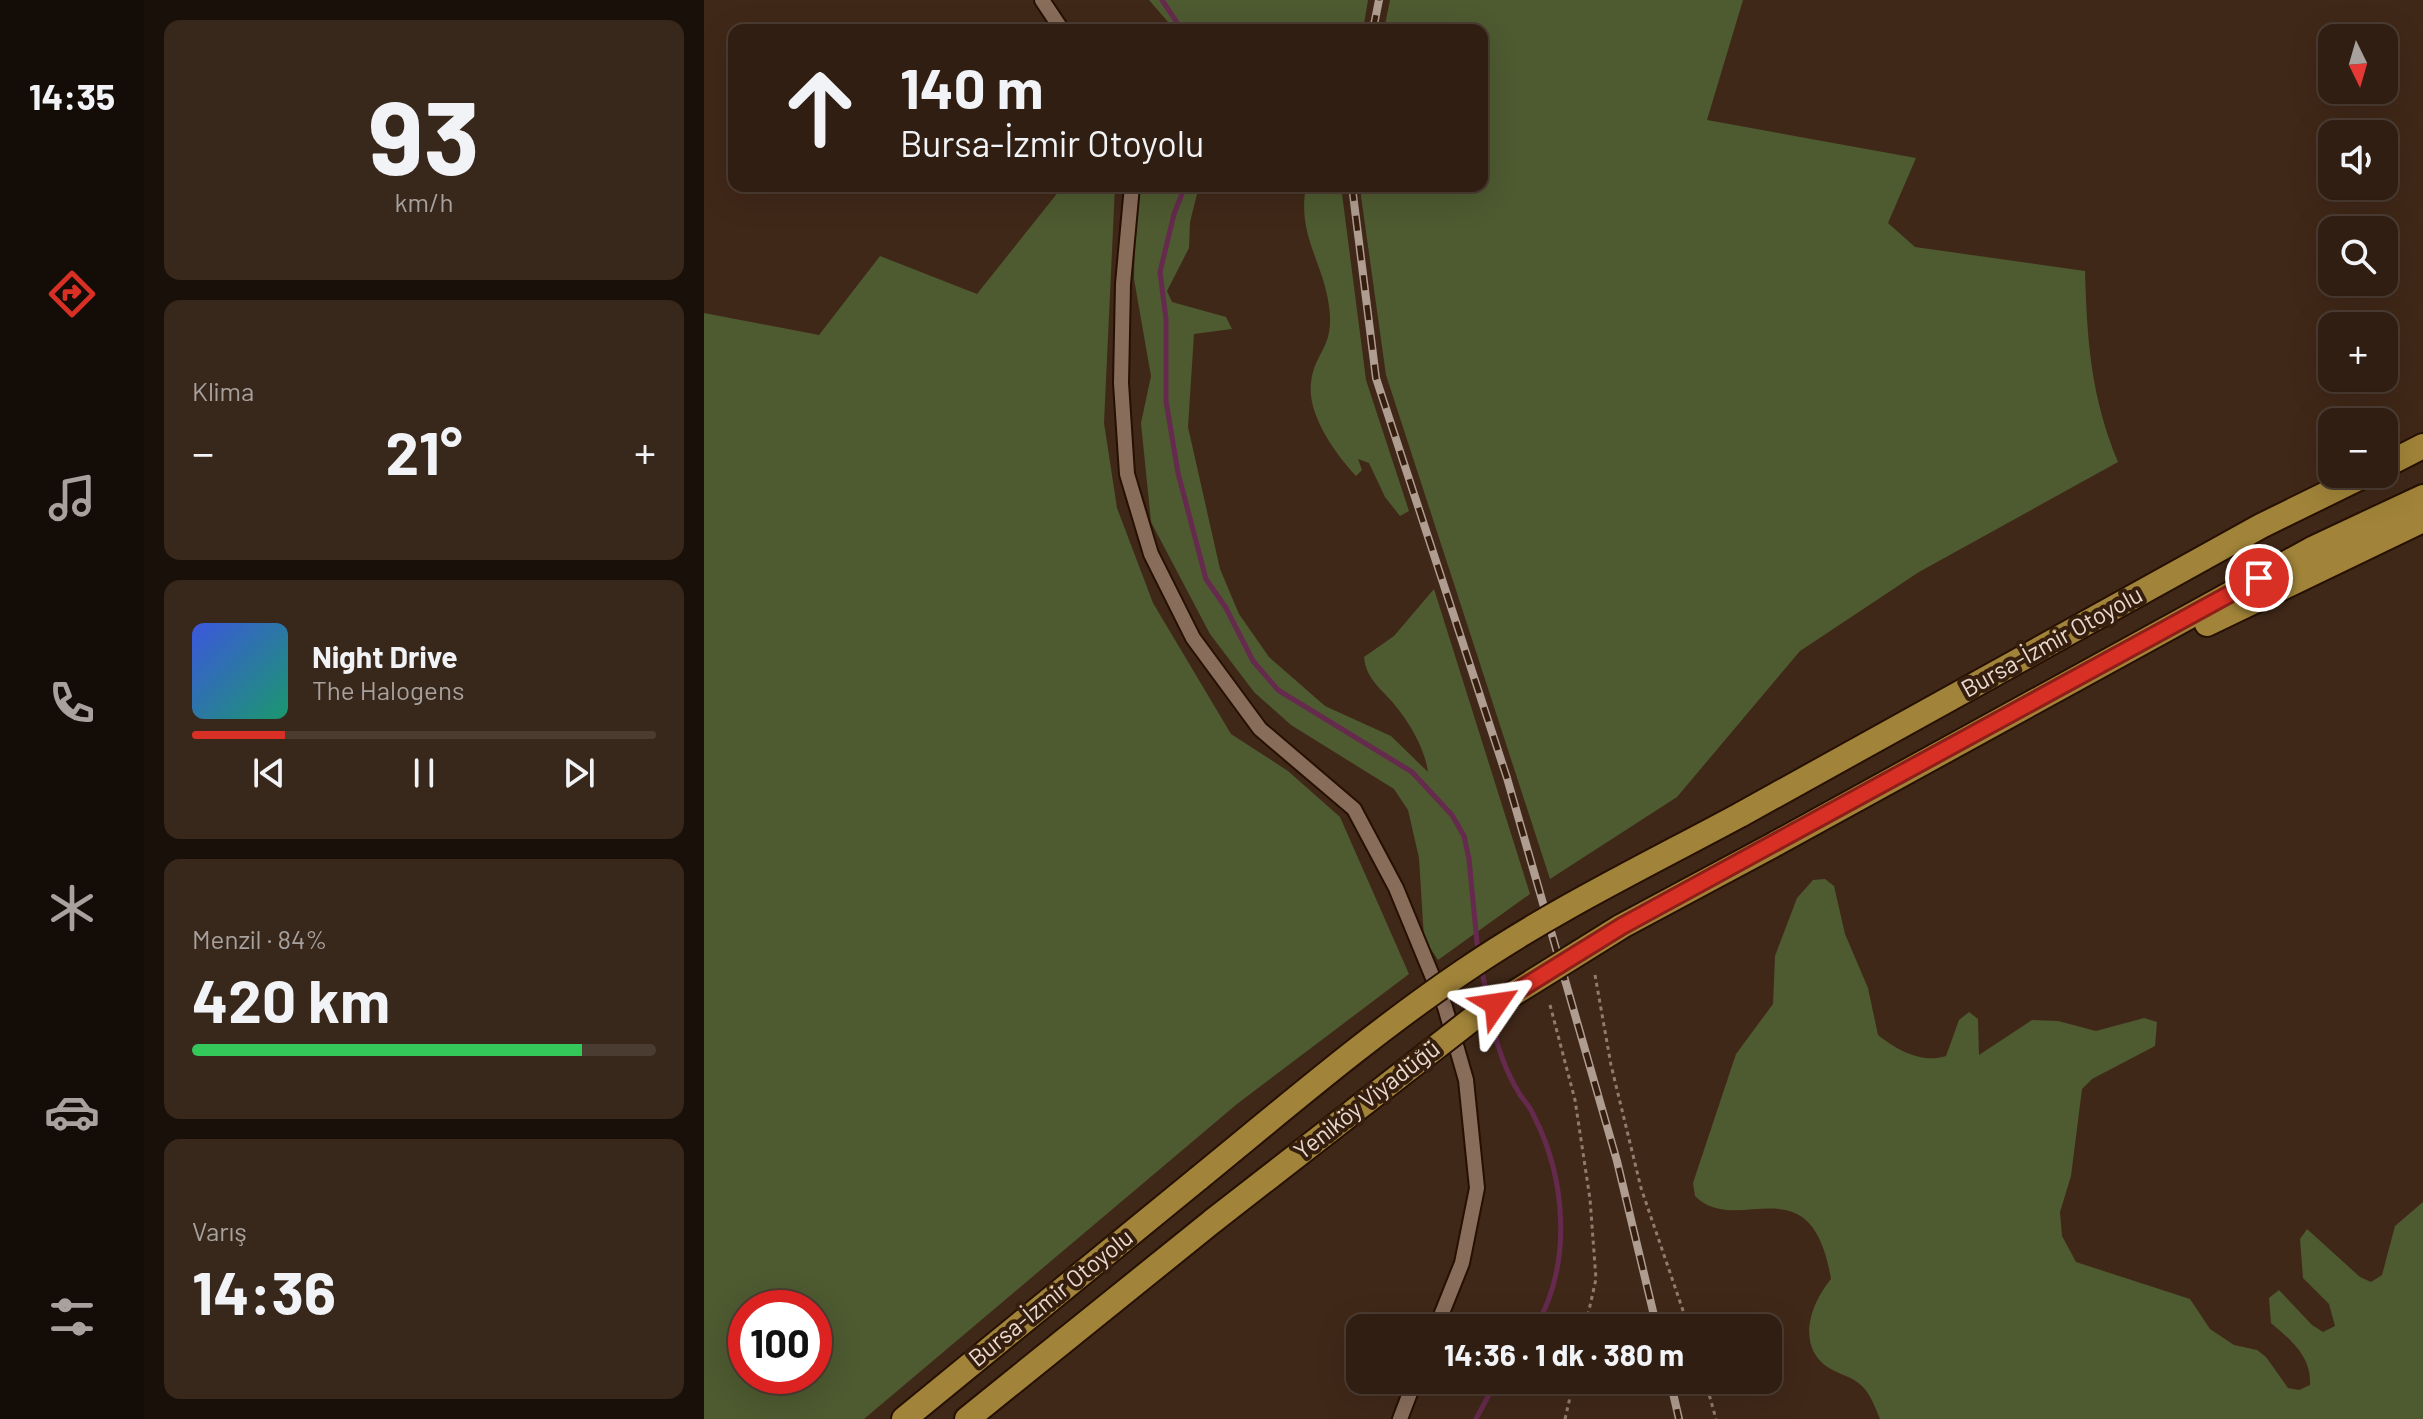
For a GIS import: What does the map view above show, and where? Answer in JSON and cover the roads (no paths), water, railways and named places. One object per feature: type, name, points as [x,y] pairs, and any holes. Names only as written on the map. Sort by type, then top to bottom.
[{"type":"highway","points":[[2398,459],[2423,446]]},
{"type":"highway","name":"Bursa-İzmir Otoyolu","points":[[1740,815],[2261,526],[2338,488]]},
{"type":"highway","name":"Bursa-İzmir Otoyolu","points":[[1775,844],[2314,548],[2423,497]]},
{"type":"highway","points":[[1960,743],[2423,520]]},
{"type":"highway","name":"Yeniköy Viyadüğü","points":[[1199,1178],[1336,1066],[1465,970],[1599,890],[1740,815]]},
{"type":"highway","name":"Yeniköy Viyadüğü","points":[[1214,1220],[1471,1020],[1622,926],[1775,844]]},
{"type":"highway","name":"Bursa-İzmir Otoyolu","points":[[904,1419],[1199,1178]]},
{"type":"highway","name":"Bursa-İzmir Otoyolu","points":[[967,1419],[1214,1220]]},
{"type":"street","points":[[1042,0],[1058,24]]},
{"type":"street","points":[[1131,192],[1123,284],[1121,383],[1127,474],[1151,554],[1193,638],[1260,729],[1354,809],[1396,888],[1445,1007],[1466,1080],[1477,1188],[1462,1263],[1442,1314]]},
{"type":"street","points":[[1400,1419],[1410,1394]]},
{"type":"waterway","points":[[1162,0],[1178,24]]},
{"type":"waterway","points":[[1183,192],[1160,272],[1166,319],[1166,401],[1178,473],[1206,579],[1226,608],[1253,661],[1278,690],[1412,772],[1452,815],[1464,836],[1469,859],[1478,953]]},
{"type":"waterway","points":[[1481,967],[1488,1000]]},
{"type":"waterway","points":[[1492,1018],[1506,1066],[1544,1139],[1558,1193],[1560,1249],[1555,1277],[1542,1314]]},
{"type":"waterway","points":[[1476,1419],[1489,1394]]},
{"type":"railway","points":[[1374,24],[1379,0]]},
{"type":"railway","points":[[1353,192],[1376,378],[1507,778],[1617,1161],[1654,1314]]},
{"type":"railway","points":[[1673,1394],[1679,1419]]}]
